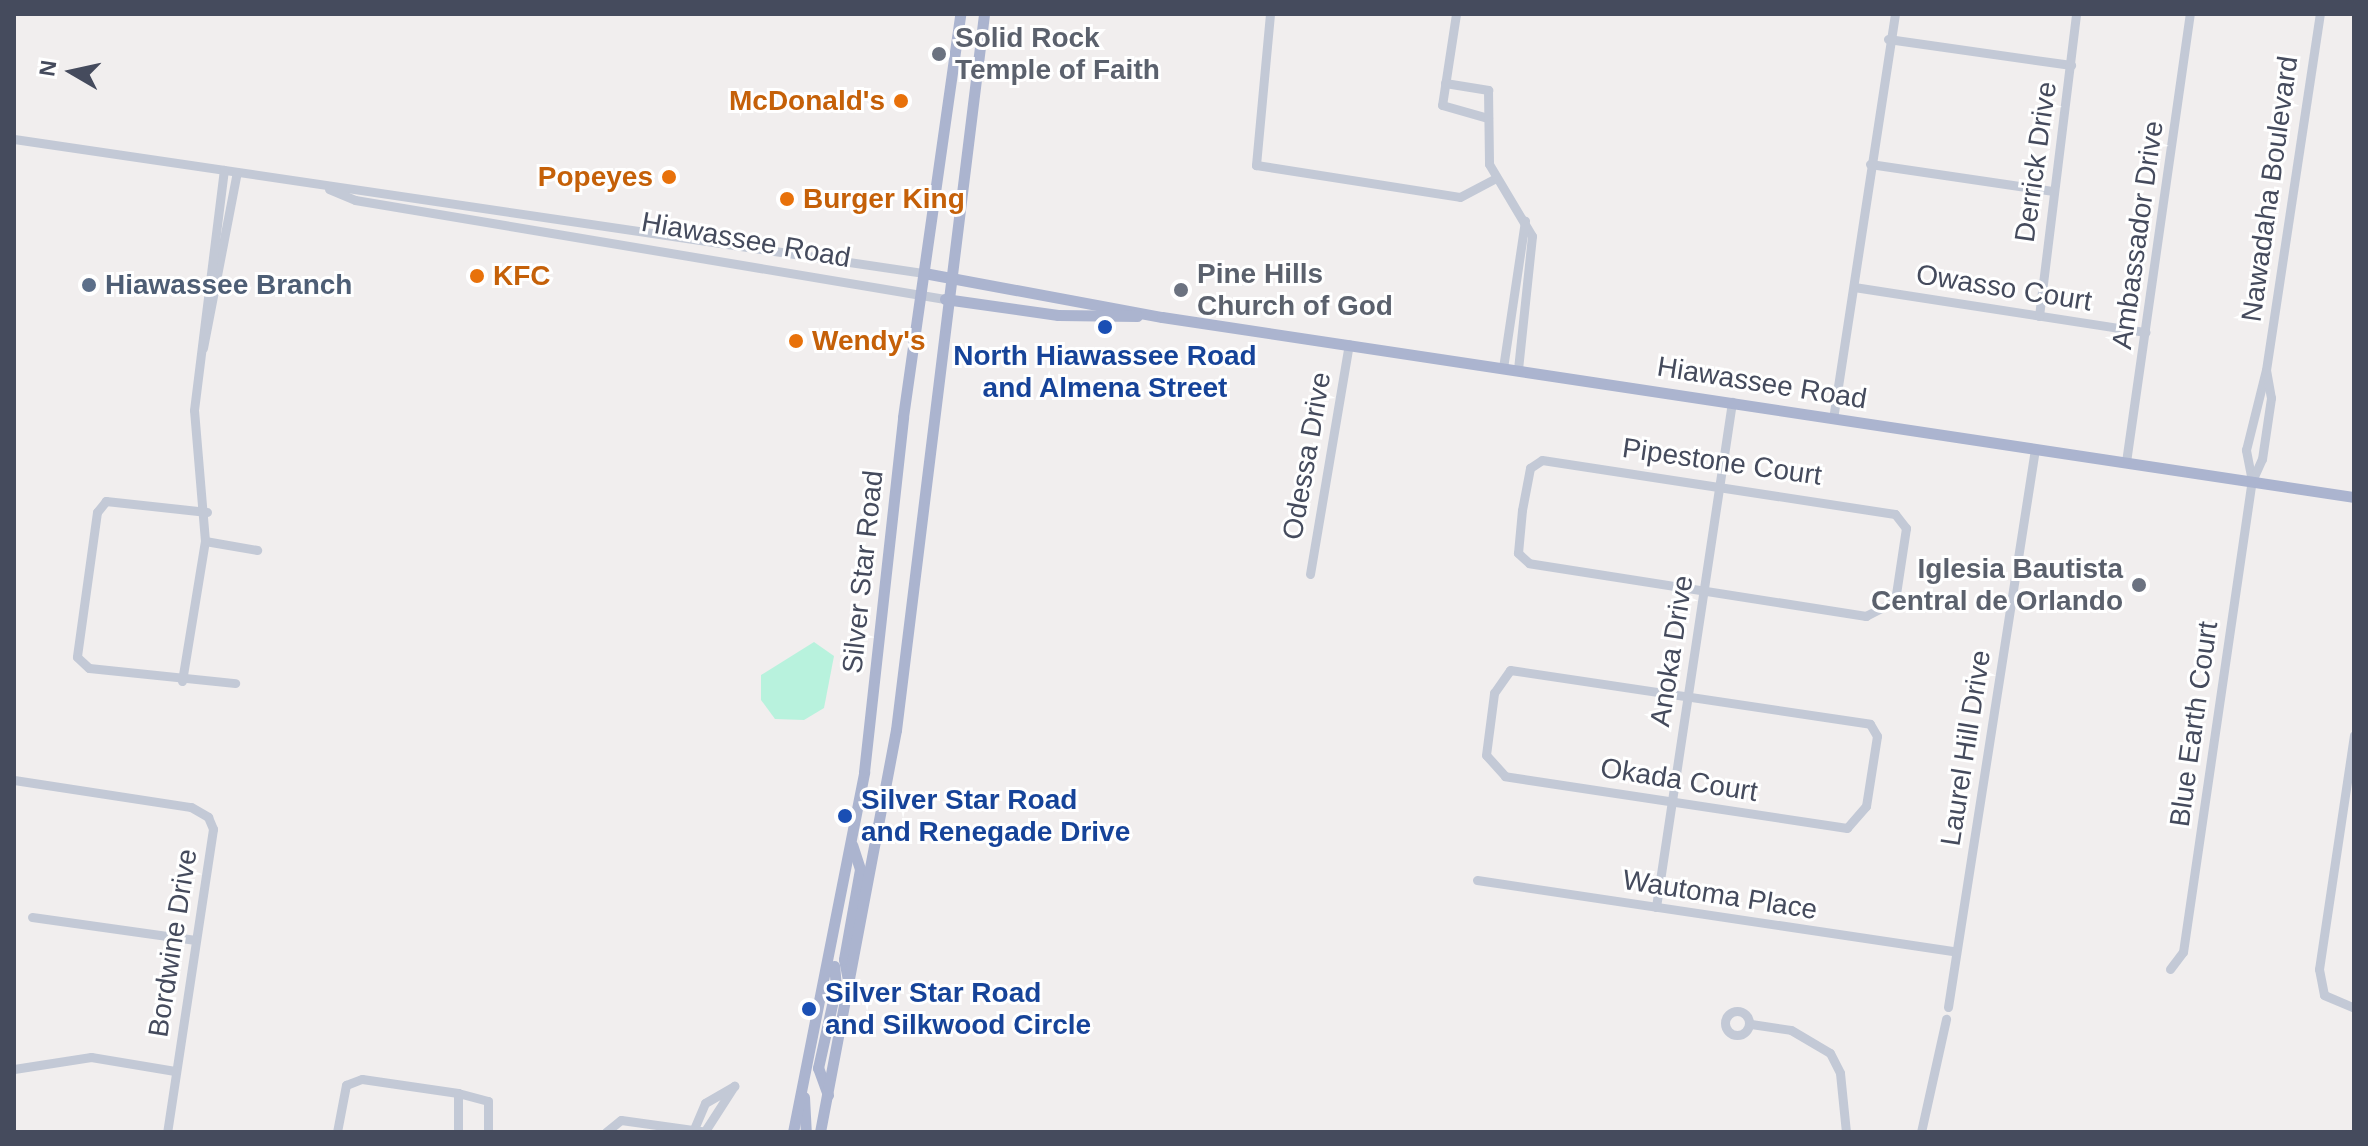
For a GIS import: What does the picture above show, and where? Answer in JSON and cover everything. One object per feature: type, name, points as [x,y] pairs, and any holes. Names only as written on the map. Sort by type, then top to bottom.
[{"type":"main road","name":"Silver Star Road","points":[[793,1132],[852,845],[921,294],[960,14]]},
{"type":"main road","name":"Silver Star Road","points":[[820,1132],[850,993],[896,730],[945,299],[982,16]]},
{"type":"main road","name":"Hiawassee Road","points":[[924,273],[1162,317],[2354,497]]},
{"type":"main road","name":"Hiawassee Road","points":[[945,299],[1058,315],[1162,317]]},
{"type":"main road","points":[[850,993],[844,959],[860,869],[852,845]]},
{"type":"main road","points":[[828,1095],[818,1068],[836,987],[832,953]]},
{"type":"main road","points":[[803,1090],[806,1132]]},
{"type":"street","points":[[1270,14],[1256,165],[1460,197],[1496,178]]},
{"type":"street","points":[[1456,14],[1445,83],[1445,110],[1488,118]]},
{"type":"street","points":[[1833,419],[1888,39],[1895,14]]},
{"type":"street","name":"Derrick Drive","points":[[2039,316],[2076,14]]},
{"type":"street","name":"Ambassador Drive","points":[[2126,462],[2190,14]]},
{"type":"street","name":"Nawadaha Boulevard","points":[[2252,481],[2246,450],[2266,370],[2319,14]]},
{"type":"street","points":[[1888,39],[2071,65]]},
{"type":"street","points":[[1445,83],[1488,90],[1486,154],[1496,178],[1525,221],[1534,256],[1518,370]]},
{"type":"street","name":"Hiawassee Road","points":[[14,139],[326,187],[372,187],[924,273]]},
{"type":"street","points":[[1870,164],[2052,191]]},
{"type":"street","points":[[182,681],[205,541],[207,512],[194,420],[224,170]]},
{"type":"street","points":[[202,351],[237,172]]},
{"type":"street","name":"Hiawassee Road","points":[[326,187],[355,200],[945,299]]},
{"type":"street","points":[[1503,368],[1525,221]]},
{"type":"street","name":"Owasso Court","points":[[1854,287],[2146,332]]},
{"type":"street","name":"Odessa Drive","points":[[1310,574],[1349,344]]},
{"type":"street","name":"Nawadaha Boulevard","points":[[2252,481],[2271,398],[2266,370]]},
{"type":"street","name":"Anoka Drive","points":[[1656,907],[1732,402]]},
{"type":"street","name":"Laurel Hill Drive","points":[[1948,1007],[2035,449]]},
{"type":"street","name":"Pipestone Court","points":[[1542,460],[1720,483],[1895,514],[1906,528],[1895,601],[1866,616],[1529,563],[1518,553],[1530,468],[1542,460]]},
{"type":"street","name":"Blue Earth Court","points":[[2170,969],[2183,952],[2252,481]]},
{"type":"street","points":[[207,512],[106,501],[97,512],[76,641],[77,657],[89,668],[182,681],[235,683]]},
{"type":"street","points":[[205,541],[257,550]]},
{"type":"street","name":"Okada Court","points":[[1510,670],[1688,694],[1870,724],[1877,736],[1873,775],[1860,819],[1847,828],[1505,776],[1486,755],[1498,680],[1510,670]]},
{"type":"street","points":[[2354,735],[2319,969],[2324,995],[2354,1008]]},
{"type":"street","name":"Bordwine Drive","points":[[14,780],[191,807],[208,817],[213,829],[167,1132]]},
{"type":"street","name":"Wautoma Place","points":[[1477,880],[1956,952]]},
{"type":"street","points":[[32,917],[195,940]]},
{"type":"street","points":[[1921,1132],[1946,1019]]},
{"type":"street","points":[[1751,1024],[1791,1030],[1830,1053],[1840,1073],[1846,1132]]},
{"type":"street","points":[[14,1069],[91,1057],[175,1071]]},
{"type":"street","points":[[337,1132],[352,1079],[458,1093],[488,1101],[488,1132]]},
{"type":"street","points":[[606,1132],[621,1120],[706,1132],[734,1086],[705,1103],[694,1129]]},
{"type":"street","points":[[458,1093],[458,1132]]},
{"type":"green space","points":[[814,642],[834,656],[824,708],[804,720],[775,719],[761,700],[761,675]]},
{"type":"place","name":"Solid Rock Temple of Faith","points":[[939,54]]},
{"type":"place","name":"McDonald's","points":[[901,101]]},
{"type":"place","name":"Popeyes","points":[[669,177]]},
{"type":"place","name":"Burger King","points":[[787,199]]},
{"type":"place","name":"KFC","points":[[477,276]]},
{"type":"place","name":"Hiawassee Branch","points":[[89,285]]},
{"type":"place","name":"Pine Hills Church of God","points":[[1181,290]]},
{"type":"place","name":"North Hiawassee Road and Almena Street","points":[[1105,327]]},
{"type":"place","name":"Wendy's","points":[[796,341]]},
{"type":"place","name":"Iglesia Bautista Central de Orlando","points":[[2139,585]]},
{"type":"place","name":"Silver Star Road and Renegade Drive","points":[[845,816]]},
{"type":"place","name":"Silver Star Road and Silkwood Circle","points":[[809,1009]]}]
